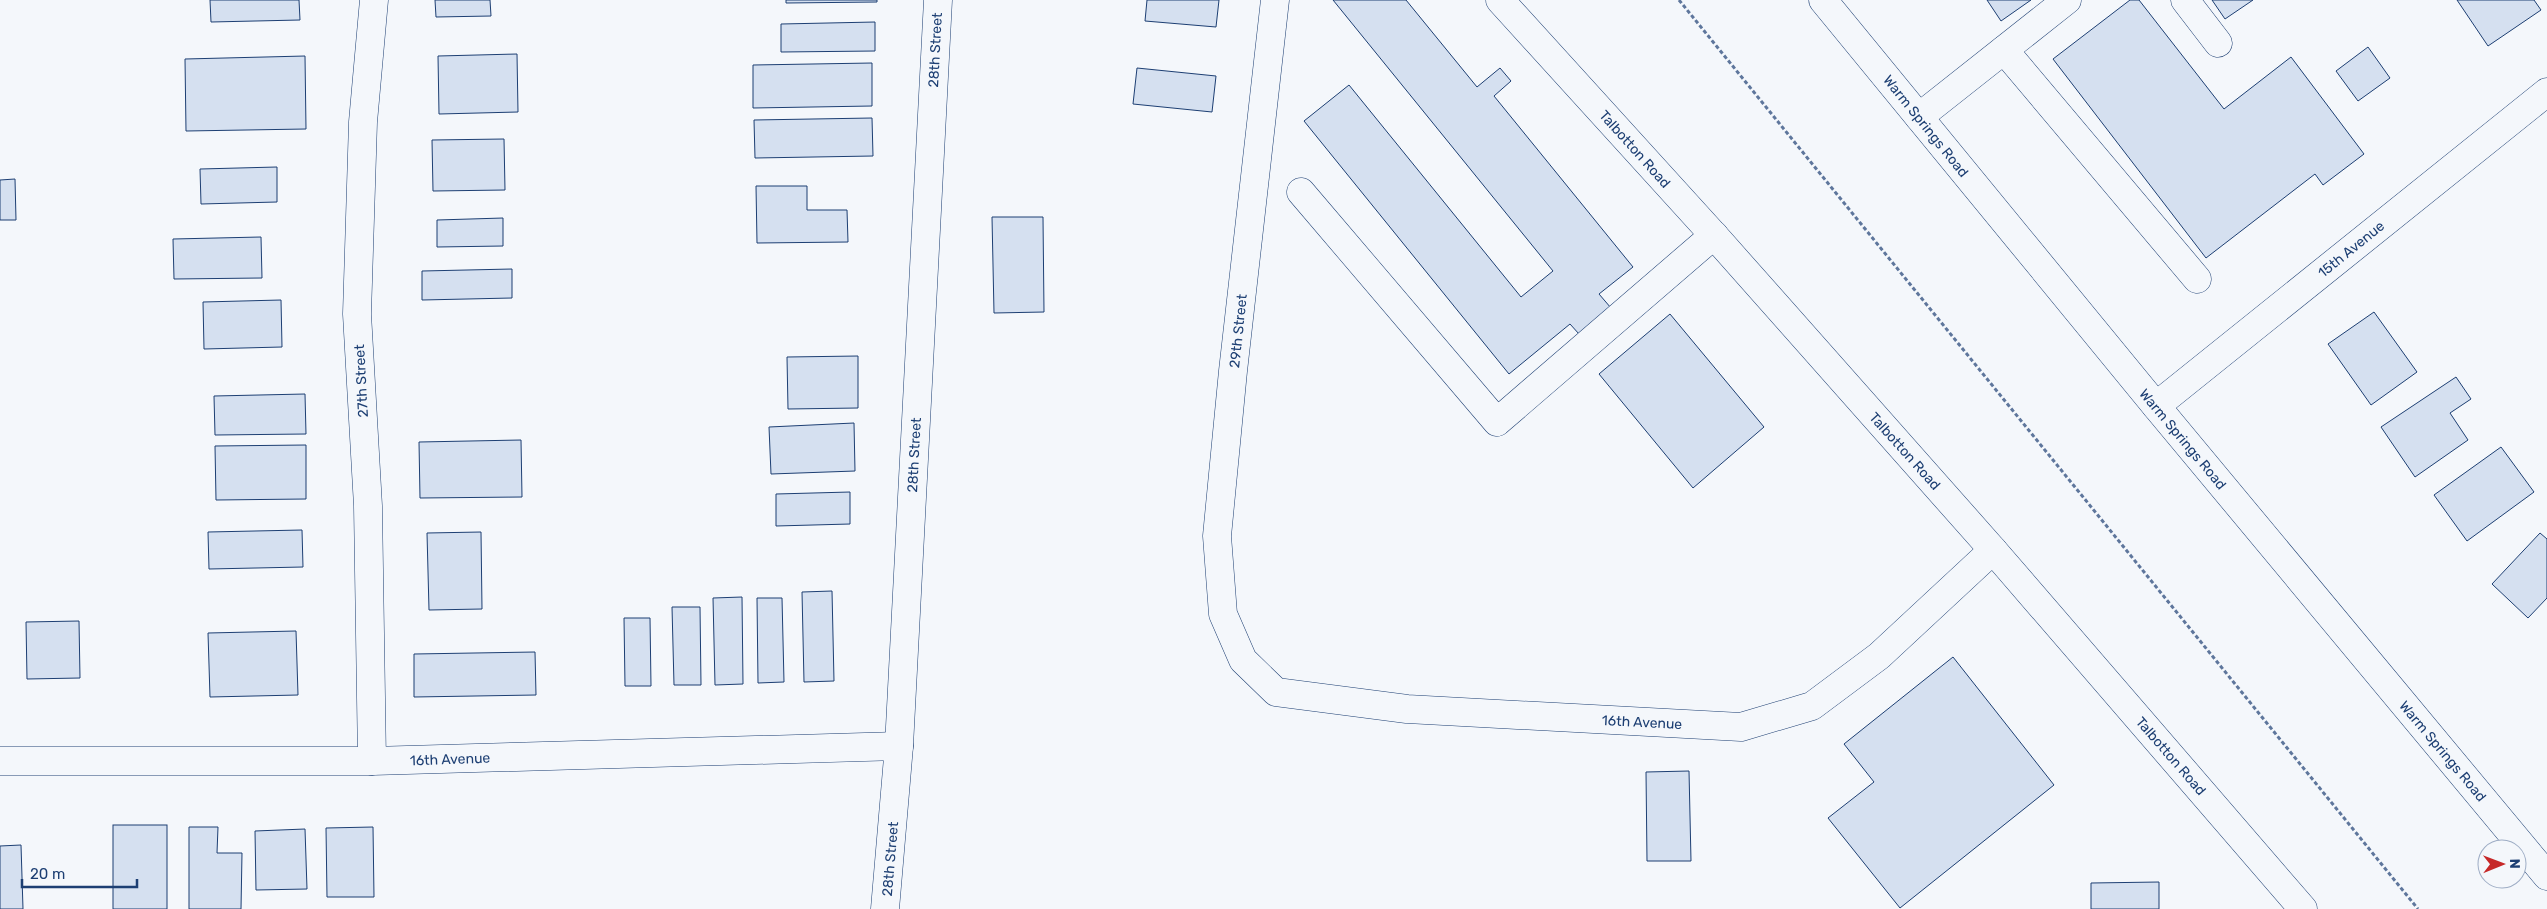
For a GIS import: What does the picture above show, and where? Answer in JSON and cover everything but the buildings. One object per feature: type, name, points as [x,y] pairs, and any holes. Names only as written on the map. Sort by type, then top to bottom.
[{"type":"street","name":"27th Street","points":[[372,762],[368,506],[357,314],[363,122],[374,0]]},
{"type":"street","name":"28th Street","points":[[885,909],[900,746],[938,0]]},
{"type":"street","name":"29th Street","points":[[1242,660],[1223,614],[1217,536],[1233,371],[1276,0]]},
{"type":"street","name":"Talbotton Road","points":[[1500,0],[1714,235],[1994,550],[2303,909]]},
{"type":"street","name":"Warm Springs Road","points":[[1823,0],[2156,406],[2547,876]]},
{"type":"street","points":[[1919,118],[2067,0]]},
{"type":"street","points":[[2185,0],[2218,42]]},
{"type":"street","points":[[2004,50],[2197,279]]},
{"type":"street","name":"15th Avenue","points":[[2156,406],[2547,92]]},
{"type":"street","points":[[1301,192],[1497,422],[1714,235]]},
{"type":"street","name":"16th Avenue","points":[[1242,660],[1276,692],[1407,709],[1741,727],[1812,706],[1879,656],[1994,550]]},
{"type":"street","name":"16th Avenue","points":[[0,761],[372,762],[900,746]]},
{"type":"path","points":[[1679,0],[2418,909]]}]
